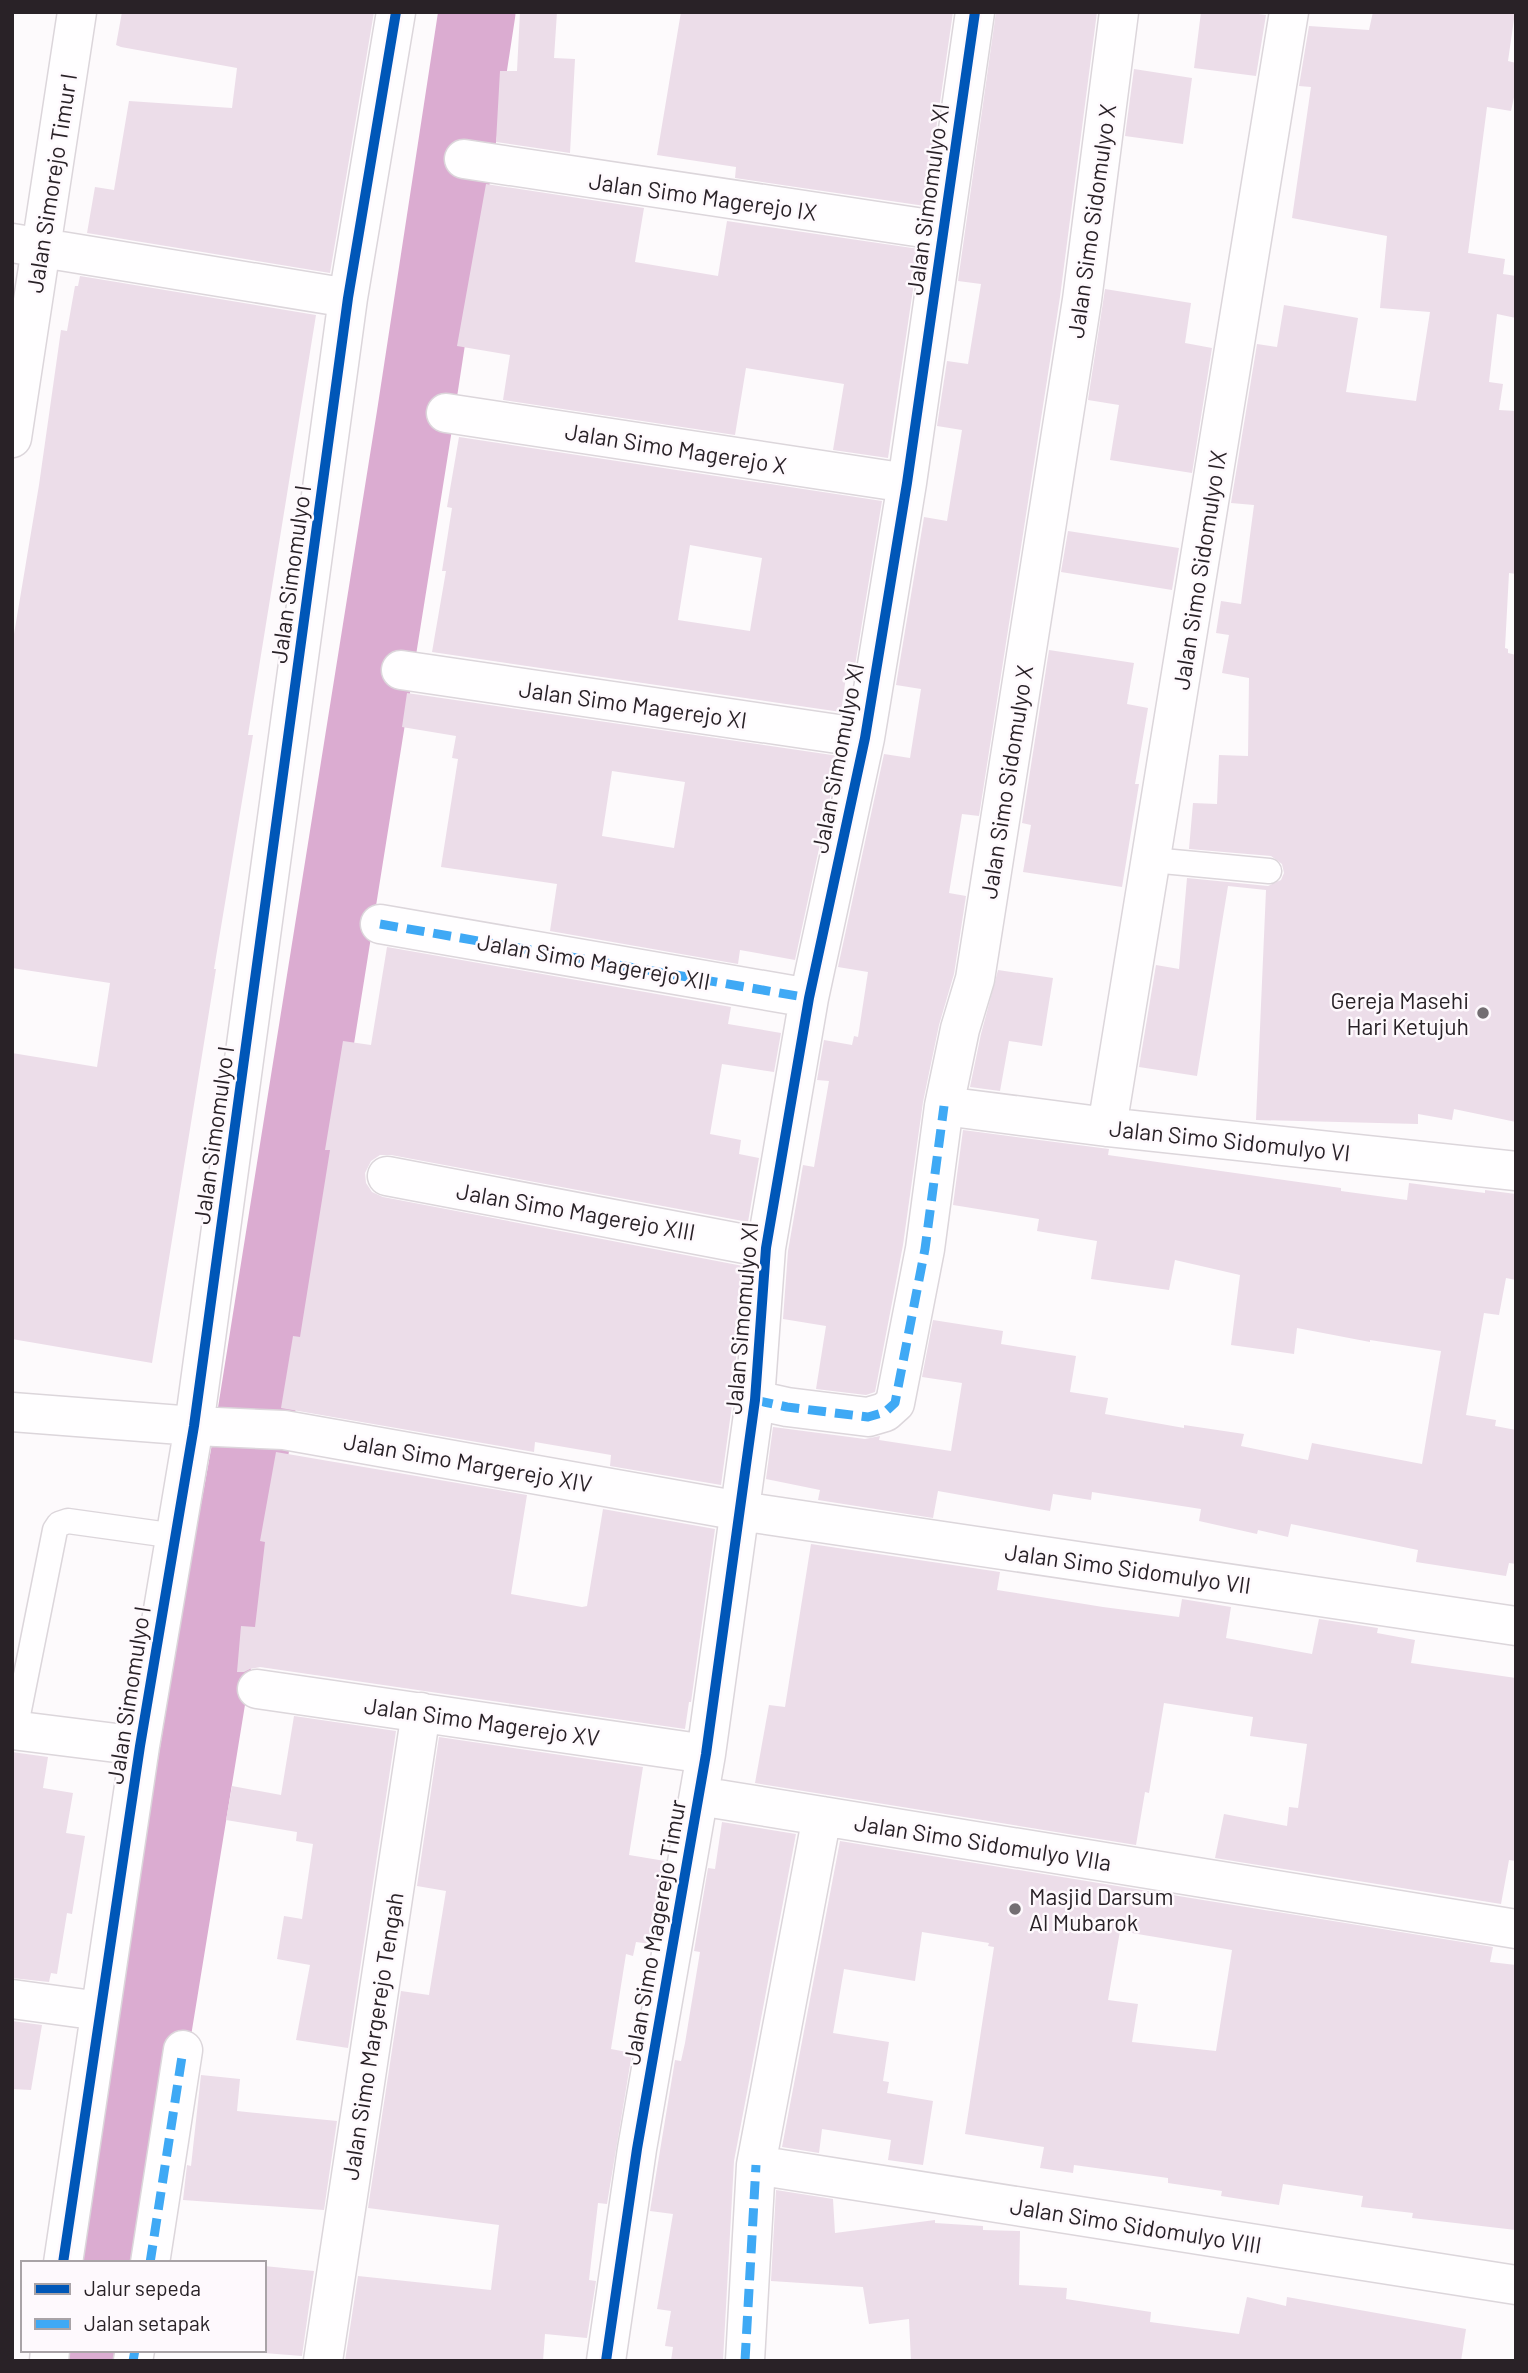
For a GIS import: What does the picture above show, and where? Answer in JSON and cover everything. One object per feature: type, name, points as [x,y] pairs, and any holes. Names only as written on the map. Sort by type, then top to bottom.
[{"type":"street","name":"Jalan Simorejo Timur I","points":[[12,438],[27,245],[77,12]]},
{"type":"street","name":"Jalan Simomulyo I","points":[[63,2261],[140,1746],[176,1536],[209,1426],[348,298],[396,12]]},
{"type":"street","name":"Jalan Simomulyo XI","points":[[740,1511],[755,1400],[766,1248],[809,998],[864,738],[907,483],[975,12]]},
{"type":"street","name":"Jalan Simo Sidomulyo X","points":[[755,1400],[786,1407],[868,1417],[885,1412],[895,1403],[925,1249],[944,1106],[960,1029],[975,979],[1082,300],[1119,12]]},
{"type":"street","name":"Jalan Simo Sidomulyo IX","points":[[1107,1127],[1289,12]]},
{"type":"street","name":"Jalan Simo Magerejo IX","points":[[464,159],[943,231]]},
{"type":"street","points":[[27,245],[348,298]]},
{"type":"street","name":"Jalan Simo Magerejo X","points":[[446,413],[907,483]]},
{"type":"street","name":"Jalan Simo Magerejo XI","points":[[401,670],[864,738]]},
{"type":"street","name":"Jalan Simo Magerejo XII","points":[[380,924],[809,998]]},
{"type":"street","name":"Jalan Simo Sidomulyo VI","points":[[944,1106],[1107,1127],[1516,1171]]},
{"type":"street","name":"Jalan Simo Magerejo XIII","points":[[387,1176],[766,1248]]},
{"type":"street","name":"Jalan Simo Margerejo XIV","points":[[12,1412],[269,1429],[740,1511]]},
{"type":"street","name":"Jalan Simo Sidomulyo VII","points":[[740,1511],[1516,1626]]},
{"type":"street","name":"Jalan Simo Magerejo Timur","points":[[606,2361],[637,2149],[706,1754],[740,1511]]},
{"type":"street","name":"Jalan Simo Magerejo XV","points":[[257,1689],[706,1754]]},
{"type":"street","name":"Jalan Simo Margerejo Tengah","points":[[323,2361],[421,1712]]},
{"type":"street","points":[[13,1730],[140,1746]]},
{"type":"street","name":"Jalan Simo Sidomulyo VIIa","points":[[699,1796],[1516,1929]]},
{"type":"street","points":[[745,2361],[757,2165],[822,1816]]},
{"type":"street","points":[[12,1999],[100,2011]]},
{"type":"street","points":[[150,2261],[183,2050]]},
{"type":"street","name":"Jalan Simo Sidomulyo VIII","points":[[757,2165],[1516,2285]]},
{"type":"lane","points":[[1152,860],[1269,871]]},
{"type":"lane","points":[[13,1730],[55,1530],[59,1524],[68,1521],[176,1536]]},
{"type":"building","points":[[122,12],[374,12],[330,273],[87,233],[95,187],[114,190],[129,101],[232,108],[237,68],[116,45]]},
{"type":"building","points":[[520,12],[557,12],[554,58],[575,59],[570,153],[496,142],[500,71],[517,71]]},
{"type":"building","points":[[681,12],[953,12],[925,206],[735,178],[736,167],[657,155]]},
{"type":"building","points":[[996,12],[1097,12],[1060,297],[979,816],[962,814],[949,893],[966,896],[954,974],[939,1025],[923,1102],[903,1245],[875,1392],[866,1395],[816,1389],[826,1326],[783,1319],[788,1251],[803,1165],[814,1167],[829,1081],[817,1080],[824,1040],[852,1045],[854,1036],[858,1037],[868,972],[838,967],[884,754],[910,758],[921,689],[896,685],[924,517],[947,521],[962,430],[937,426],[947,361],[968,364],[981,284],[958,281]]},
{"type":"building","points":[[1201,12],[1266,15],[1256,76],[1194,68]]},
{"type":"building","points":[[1373,12],[1515,12],[1508,61],[1516,63],[1516,88],[1511,111],[1487,107],[1468,253],[1505,259],[1503,274],[1516,276],[1516,318],[1497,314],[1489,382],[1503,384],[1499,410],[1516,411],[1516,574],[1509,573],[1505,648],[1508,653],[1516,655],[1516,1122],[1454,1109],[1452,1120],[1418,1114],[1418,1124],[1256,1120],[1266,890],[1228,886],[1197,1076],[1139,1067],[1156,965],[1179,969],[1187,878],[1268,886],[1281,880],[1284,873],[1282,864],[1271,856],[1189,849],[1193,803],[1217,804],[1219,755],[1248,756],[1249,678],[1222,673],[1229,635],[1216,633],[1221,601],[1241,604],[1254,505],[1231,503],[1257,344],[1277,347],[1284,305],[1358,318],[1346,392],[1416,401],[1430,312],[1380,308],[1387,236],[1292,218],[1311,87],[1299,86],[1309,26],[1369,30]]},
{"type":"building","points":[[1134,69],[1192,78],[1183,144],[1125,136]]},
{"type":"building","points":[[486,184],[644,208],[635,262],[718,276],[727,221],[919,249],[888,458],[833,450],[844,384],[746,368],[735,435],[503,400],[510,355],[457,346]]},
{"type":"building","points":[[80,276],[316,315],[248,735],[253,735],[152,1363],[12,1339],[12,1053],[97,1067],[110,983],[12,968],[12,646],[61,330],[67,331],[75,286],[78,286]]},
{"type":"building","points":[[1105,289],[1191,303],[1185,343],[1212,348],[1192,473],[1110,460],[1119,405],[1088,400]]},
{"type":"building","points":[[459,437],[882,501],[853,678],[846,677],[841,712],[432,652],[446,571],[442,571],[452,508],[447,507]],"holes":[[[690,545],[762,558],[750,631],[678,620]]]},
{"type":"building","points":[[1068,531],[1179,548],[1172,590],[1061,572]]},
{"type":"building","points":[[1049,650],[1134,663],[1127,704],[1148,708],[1122,887],[1023,872],[1031,825],[1022,823]]},
{"type":"building","points":[[407,693],[839,756],[795,960],[740,950],[738,964],[550,931],[557,884],[441,867],[458,759],[452,758],[456,736],[402,727]],"holes":[[[612,771],[685,782],[674,848],[602,836]]]},
{"type":"building","points":[[387,947],[731,1007],[728,1024],[781,1033],[774,1072],[722,1064],[710,1134],[741,1140],[739,1154],[759,1158],[748,1222],[391,1155],[380,1155],[371,1161],[365,1173],[366,1183],[372,1192],[383,1197],[743,1266],[733,1398],[721,1485],[610,1466],[611,1455],[535,1442],[534,1452],[281,1408],[293,1336],[300,1337],[330,1150],[325,1150],[343,1041],[371,1045]]},
{"type":"building","points":[[998,970],[1053,978],[1042,1046],[1009,1041],[1000,1091],[970,1087]]},
{"type":"building","points":[[963,1130],[1109,1149],[1108,1155],[1407,1200],[1409,1183],[1485,1193],[1485,1190],[1516,1194],[1516,1280],[1506,1278],[1499,1315],[1484,1313],[1466,1415],[1496,1420],[1495,1426],[1516,1430],[1516,1564],[1509,1563],[1506,1576],[1416,1562],[1418,1550],[1291,1524],[1288,1537],[1258,1530],[1257,1534],[1199,1521],[1201,1509],[1092,1492],[1091,1500],[1053,1494],[1050,1511],[938,1491],[933,1518],[818,1500],[820,1490],[766,1479],[773,1427],[865,1439],[880,1436],[879,1440],[951,1451],[962,1383],[922,1377],[933,1320],[1003,1331],[1001,1344],[1076,1356],[1070,1392],[1108,1398],[1105,1414],[1184,1428],[1184,1425],[1244,1434],[1241,1446],[1308,1460],[1312,1443],[1422,1464],[1441,1351],[1370,1342],[1297,1328],[1294,1354],[1231,1345],[1240,1275],[1175,1260],[1169,1290],[1091,1279],[1097,1241],[1037,1231],[1039,1219],[953,1205]]},
{"type":"building","points":[[276,1452],[527,1495],[511,1594],[582,1607],[587,1606],[603,1509],[715,1529],[685,1729],[260,1667],[237,1672],[241,1626],[255,1627],[265,1542],[260,1541]]},
{"type":"building","points":[[811,1544],[1000,1572],[997,1590],[1103,1607],[1179,1617],[1182,1599],[1231,1607],[1226,1638],[1312,1654],[1319,1619],[1378,1628],[1377,1633],[1415,1640],[1411,1663],[1516,1678],[1516,1861],[1509,1860],[1501,1904],[1215,1858],[1224,1814],[1287,1826],[1289,1807],[1298,1808],[1307,1744],[1250,1736],[1253,1717],[1164,1703],[1149,1793],[1145,1792],[1136,1845],[755,1783],[769,1705],[785,1707]]},
{"type":"building","points":[[294,1716],[396,1731],[348,2048],[296,2040],[310,1965],[277,1959],[284,1916],[302,1919],[313,1844],[296,1841],[297,1832],[226,1820],[232,1786],[281,1795]]},
{"type":"building","points":[[439,1737],[643,1767],[629,1855],[665,1861],[651,1944],[636,1942],[633,1956],[626,1954],[611,2049],[632,2053],[607,2204],[598,2203],[589,2280],[596,2281],[587,2338],[545,2334],[543,2361],[345,2361],[358,2276],[491,2290],[499,2225],[368,2208],[401,1991],[429,1995],[446,1891],[417,1886]]},
{"type":"building","points":[[12,1752],[48,1757],[43,1788],[73,1793],[66,1833],[85,1836],[72,1914],[67,1913],[57,1974],[51,1973],[49,1982],[12,1978]]},
{"type":"building","points":[[722,1822],[796,1834],[734,2161],[723,2361],[671,2361],[673,2347],[665,2346],[671,2311],[657,2309],[673,2214],[650,2211],[675,2060],[681,2061],[685,2043],[700,1952],[694,1951],[708,1868],[715,1869]]},
{"type":"building","points":[[840,1841],[1493,1947],[1490,1962],[1516,1965],[1516,2230],[1412,2218],[1413,2213],[1361,2207],[1363,2196],[1283,2184],[1279,2205],[1221,2196],[1222,2191],[1168,2183],[1168,2178],[1074,2165],[1073,2173],[1040,2168],[1044,2147],[965,2134],[994,1947],[988,1946],[989,1943],[922,1932],[915,1981],[844,1969],[833,2033],[889,2042],[883,2081],[889,2082],[887,2093],[933,2101],[923,2165],[888,2160],[891,2140],[822,2129],[819,2153],[782,2147]],"holes":[[[1120,1931],[1232,1950],[1216,2051],[1132,2042],[1138,2004],[1108,2000]]]},
{"type":"building","points":[[12,2021],[42,2025],[31,2090],[12,2089]]},
{"type":"building","points":[[201,2075],[240,2079],[237,2111],[337,2121],[324,2210],[183,2200],[187,2165],[191,2166]]},
{"type":"building","points":[[776,2190],[833,2199],[835,2233],[935,2220],[935,2223],[983,2226],[983,2230],[1020,2231],[1019,2285],[1067,2288],[1066,2299],[1151,2312],[1150,2322],[1239,2334],[1247,2297],[1286,2306],[1287,2297],[1466,2329],[1461,2361],[911,2361],[909,2319],[869,2324],[863,2287],[771,2281]]},
{"type":"building","points":[[266,2266],[314,2271],[302,2356],[264,2353]]},
{"type":"waterway","points":[[115,2261],[226,1582],[251,1445],[477,12]]},
{"type":"waterway","points":[[99,2361],[101,2352]]},
{"type":"marked path","points":[[380,924],[809,998]]},
{"type":"marked path","points":[[755,1400],[787,1407],[868,1417],[885,1412],[895,1403],[925,1249],[944,1106]]},
{"type":"marked path","points":[[150,2261],[183,2050]]},
{"type":"marked path","points":[[745,2361],[756,2165]]},
{"type":"marked path","points":[[133,2361],[135,2352]]},
{"type":"cycle path","points":[[63,2261],[140,1746],[194,1426],[348,298],[396,12]]},
{"type":"cycle path","points":[[606,2361],[637,2149],[706,1754],[755,1400],[766,1248],[809,998],[865,738],[907,483],[975,12]]},
{"type":"place","name":"Gereja Masehi Hari Ketujuh","points":[[1483,1013]]},
{"type":"place","name":"Masjid Darsum Al Mubarok","points":[[1015,1909]]}]
